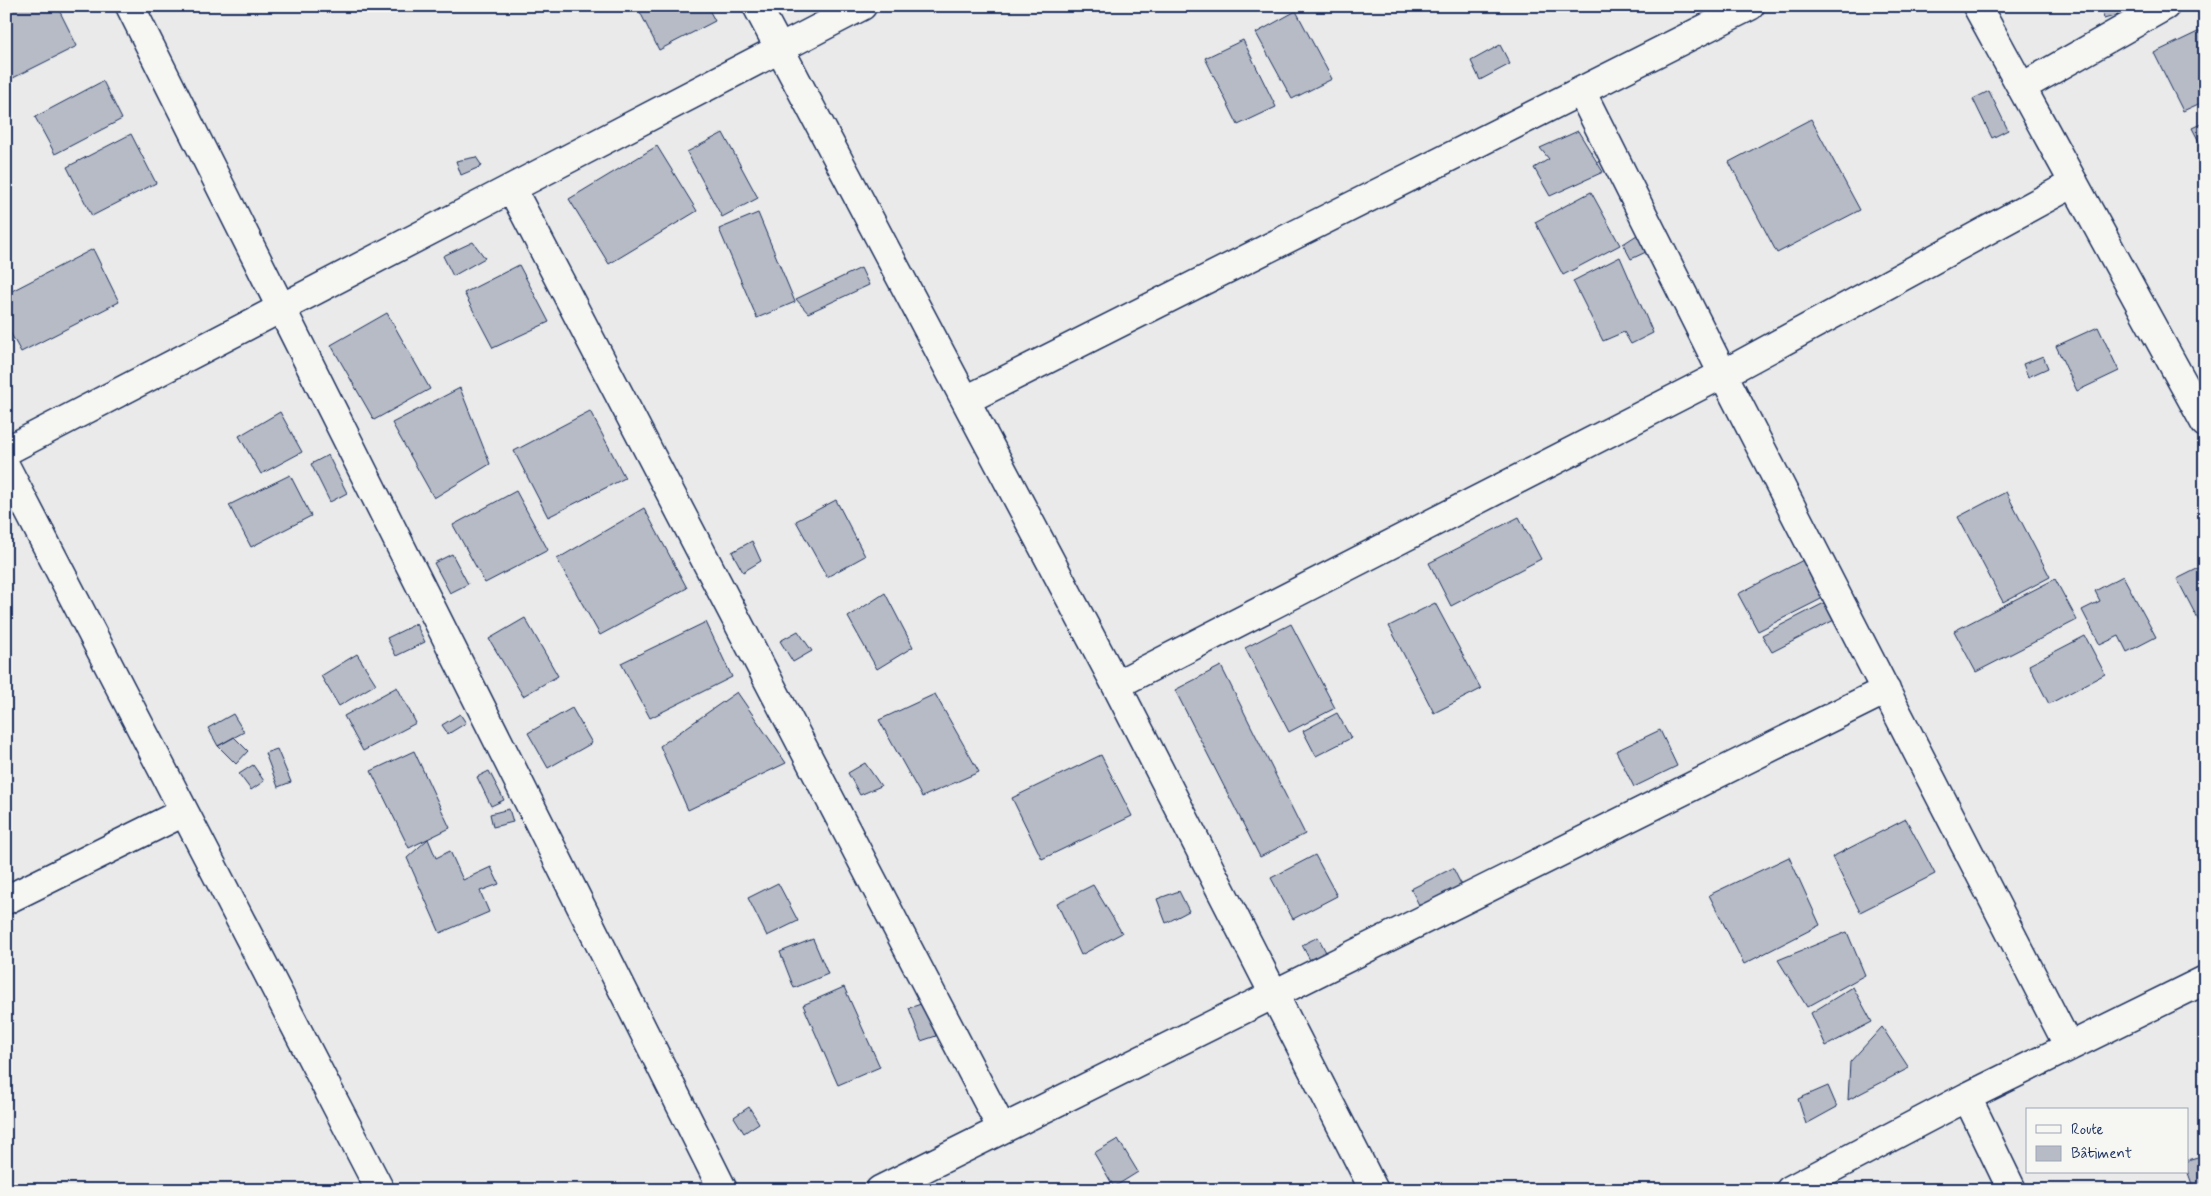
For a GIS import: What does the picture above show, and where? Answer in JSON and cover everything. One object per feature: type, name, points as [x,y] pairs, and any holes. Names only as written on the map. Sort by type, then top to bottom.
[{"type":"street","points":[[130,6],[723,1190]]},
{"type":"street","points":[[757,6],[778,49],[1116,685],[1374,1190]]},
{"type":"street","points":[[6,450],[862,6]]},
{"type":"street","points":[[966,400],[1750,6]]},
{"type":"street","points":[[1977,6],[2205,423]]},
{"type":"street","points":[[2022,87],[2165,6]]},
{"type":"street","points":[[1581,91],[1723,374],[2069,1047]]},
{"type":"street","points":[[1116,685],[1723,374],[2074,183]]},
{"type":"street","points":[[512,189],[1002,1129]]},
{"type":"street","points":[[6,467],[380,1190]]},
{"type":"street","points":[[880,1190],[1886,690]]},
{"type":"street","points":[[6,900],[184,812]]},
{"type":"street","points":[[1790,1190],[1967,1097],[2205,980]]},
{"type":"street","points":[[1967,1097],[2012,1190]]},
{"type":"building","points":[[6,6],[57,6],[77,46],[9,80],[6,75]]},
{"type":"building","points":[[641,6],[707,6],[715,21],[659,50],[638,8]]},
{"type":"building","points":[[2101,6],[2116,6],[2118,15],[2104,19]]},
{"type":"building","points":[[1296,11],[1332,79],[1292,99],[1256,33]]},
{"type":"building","points":[[2202,30],[2205,35],[2205,101],[2183,111],[2154,53]]},
{"type":"building","points":[[1243,40],[1276,107],[1238,125],[1205,58]]},
{"type":"building","points":[[1500,45],[1510,64],[1480,80],[1471,61]]},
{"type":"building","points":[[103,81],[122,119],[55,154],[35,117]]},
{"type":"building","points":[[1989,91],[2008,130],[1992,138],[1973,99]]},
{"type":"building","points":[[1811,119],[1860,210],[1777,253],[1729,162]]},
{"type":"building","points":[[2205,122],[2205,153],[2192,128]]},
{"type":"building","points":[[1578,131],[1603,172],[1550,196],[1534,168],[1549,159],[1540,148]]},
{"type":"building","points":[[723,133],[758,198],[722,217],[687,152]]},
{"type":"building","points":[[131,134],[156,183],[92,216],[67,167]]},
{"type":"building","points":[[657,146],[697,211],[609,264],[569,199]]},
{"type":"building","points":[[476,157],[482,166],[461,175],[456,161]]},
{"type":"building","points":[[1591,192],[1620,245],[1563,275],[1535,222]]},
{"type":"building","points":[[758,213],[795,302],[757,318],[719,229]]},
{"type":"building","points":[[1640,233],[1646,252],[1631,259],[1623,244]]},
{"type":"building","points":[[473,242],[485,258],[453,276],[443,256]]},
{"type":"building","points":[[93,249],[119,302],[21,352],[6,325],[6,294]]},
{"type":"building","points":[[1620,257],[1653,333],[1631,344],[1624,332],[1603,341],[1573,281]]},
{"type":"building","points":[[519,265],[549,322],[493,348],[464,293]]},
{"type":"building","points":[[861,268],[869,285],[808,313],[796,299]]},
{"type":"building","points":[[387,313],[430,389],[374,420],[331,345]]},
{"type":"building","points":[[2098,327],[2119,371],[2077,391],[2056,346]]},
{"type":"building","points":[[2043,356],[2048,368],[2028,377],[2023,364]]},
{"type":"building","points":[[460,388],[490,464],[434,498],[392,423]]},
{"type":"building","points":[[590,411],[625,478],[548,517],[514,451]]},
{"type":"building","points":[[280,412],[302,452],[261,474],[239,436]]},
{"type":"building","points":[[328,455],[347,493],[330,502],[311,464]]},
{"type":"building","points":[[290,475],[311,516],[251,547],[229,505]]},
{"type":"building","points":[[516,491],[548,550],[485,583],[453,525]]},
{"type":"building","points":[[2006,492],[2050,577],[2003,602],[1958,517]]},
{"type":"building","points":[[836,500],[865,556],[827,577],[796,521]]},
{"type":"building","points":[[644,508],[687,588],[600,635],[557,559]]},
{"type":"building","points":[[1519,517],[1541,559],[1451,606],[1429,563]]},
{"type":"building","points":[[752,541],[761,561],[743,572],[732,552]]},
{"type":"building","points":[[452,554],[468,584],[450,593],[434,563]]},
{"type":"building","points":[[1807,558],[1827,596],[1758,631],[1738,594]]},
{"type":"building","points":[[2205,565],[2205,623],[2201,625],[2177,579]]},
{"type":"building","points":[[2123,576],[2156,637],[2127,652],[2119,636],[2100,645],[2082,610],[2100,601],[2095,591]]},
{"type":"building","points":[[2055,579],[2077,620],[1976,672],[1954,631]]},
{"type":"building","points":[[885,593],[913,647],[877,669],[848,617]]},
{"type":"building","points":[[1830,600],[1840,617],[1772,652],[1762,635]]},
{"type":"building","points":[[1435,603],[1481,689],[1434,713],[1389,626]]},
{"type":"building","points":[[525,618],[558,676],[523,696],[489,639]]},
{"type":"building","points":[[706,622],[732,677],[650,718],[621,663]]},
{"type":"building","points":[[416,624],[425,642],[396,656],[387,638]]},
{"type":"building","points":[[1291,624],[1335,708],[1289,732],[1245,648]]},
{"type":"building","points":[[798,631],[812,651],[793,662],[780,641]]},
{"type":"building","points":[[2085,636],[2105,674],[2049,704],[2029,665]]},
{"type":"building","points":[[357,654],[376,684],[339,706],[321,676]]},
{"type":"building","points":[[1221,666],[1305,834],[1260,857],[1175,690]]},
{"type":"building","points":[[397,687],[416,723],[363,751],[344,716]]},
{"type":"building","points":[[737,692],[786,763],[688,810],[660,746]]},
{"type":"building","points":[[935,694],[979,772],[922,797],[879,720]]},
{"type":"building","points":[[572,708],[592,743],[548,768],[528,733]]},
{"type":"building","points":[[1337,713],[1351,738],[1316,756],[1303,731]]},
{"type":"building","points":[[233,714],[244,732],[218,746],[208,728]]},
{"type":"building","points":[[460,714],[466,723],[448,734],[442,725]]},
{"type":"building","points":[[1660,730],[1677,766],[1634,787],[1616,751]]},
{"type":"building","points":[[234,737],[248,751],[236,764],[218,746]]},
{"type":"building","points":[[277,749],[291,782],[278,787],[265,753]]},
{"type":"building","points":[[414,751],[450,828],[409,848],[371,771]]},
{"type":"building","points":[[1101,755],[1132,816],[1042,859],[1012,798]]},
{"type":"building","points":[[865,763],[881,786],[860,795],[848,773]]},
{"type":"building","points":[[253,765],[264,781],[251,790],[239,774]]},
{"type":"building","points":[[489,771],[504,800],[491,806],[477,777]]},
{"type":"building","points":[[509,809],[513,822],[493,827],[490,814]]},
{"type":"building","points":[[1906,819],[1935,874],[1860,912],[1832,857]]},
{"type":"building","points":[[428,839],[436,858],[450,851],[463,880],[491,867],[499,884],[480,891],[489,912],[440,933],[407,858]]},
{"type":"building","points":[[1315,855],[1337,896],[1293,919],[1271,878]]},
{"type":"building","points":[[1789,857],[1820,925],[1744,964],[1709,895]]},
{"type":"building","points":[[1453,868],[1462,886],[1420,907],[1411,889]]},
{"type":"building","points":[[778,883],[798,921],[767,936],[748,898]]},
{"type":"building","points":[[1093,885],[1122,933],[1081,955],[1057,903]]},
{"type":"building","points":[[1179,891],[1189,911],[1166,923],[1157,899]]},
{"type":"building","points":[[1847,932],[1865,975],[1807,1007],[1778,960]]},
{"type":"building","points":[[1318,937],[1327,954],[1311,962],[1302,945]]},
{"type":"building","points":[[813,939],[828,974],[794,988],[780,952]]},
{"type":"building","points":[[844,987],[880,1067],[838,1085],[803,1005]]},
{"type":"building","points":[[1853,987],[1872,1022],[1826,1046],[1811,1013]]},
{"type":"building","points":[[924,1003],[936,1036],[921,1041],[909,1008]]},
{"type":"building","points":[[1882,1027],[1909,1068],[1848,1100],[1850,1062]]},
{"type":"building","points":[[1828,1086],[1837,1107],[1806,1124],[1798,1099]]},
{"type":"building","points":[[749,1107],[759,1123],[744,1133],[734,1117]]},
{"type":"building","points":[[1118,1139],[1138,1172],[1114,1187],[1094,1153]]},
{"type":"building","points":[[2205,1155],[2205,1187],[2194,1190],[2188,1173],[2188,1160]]}]
